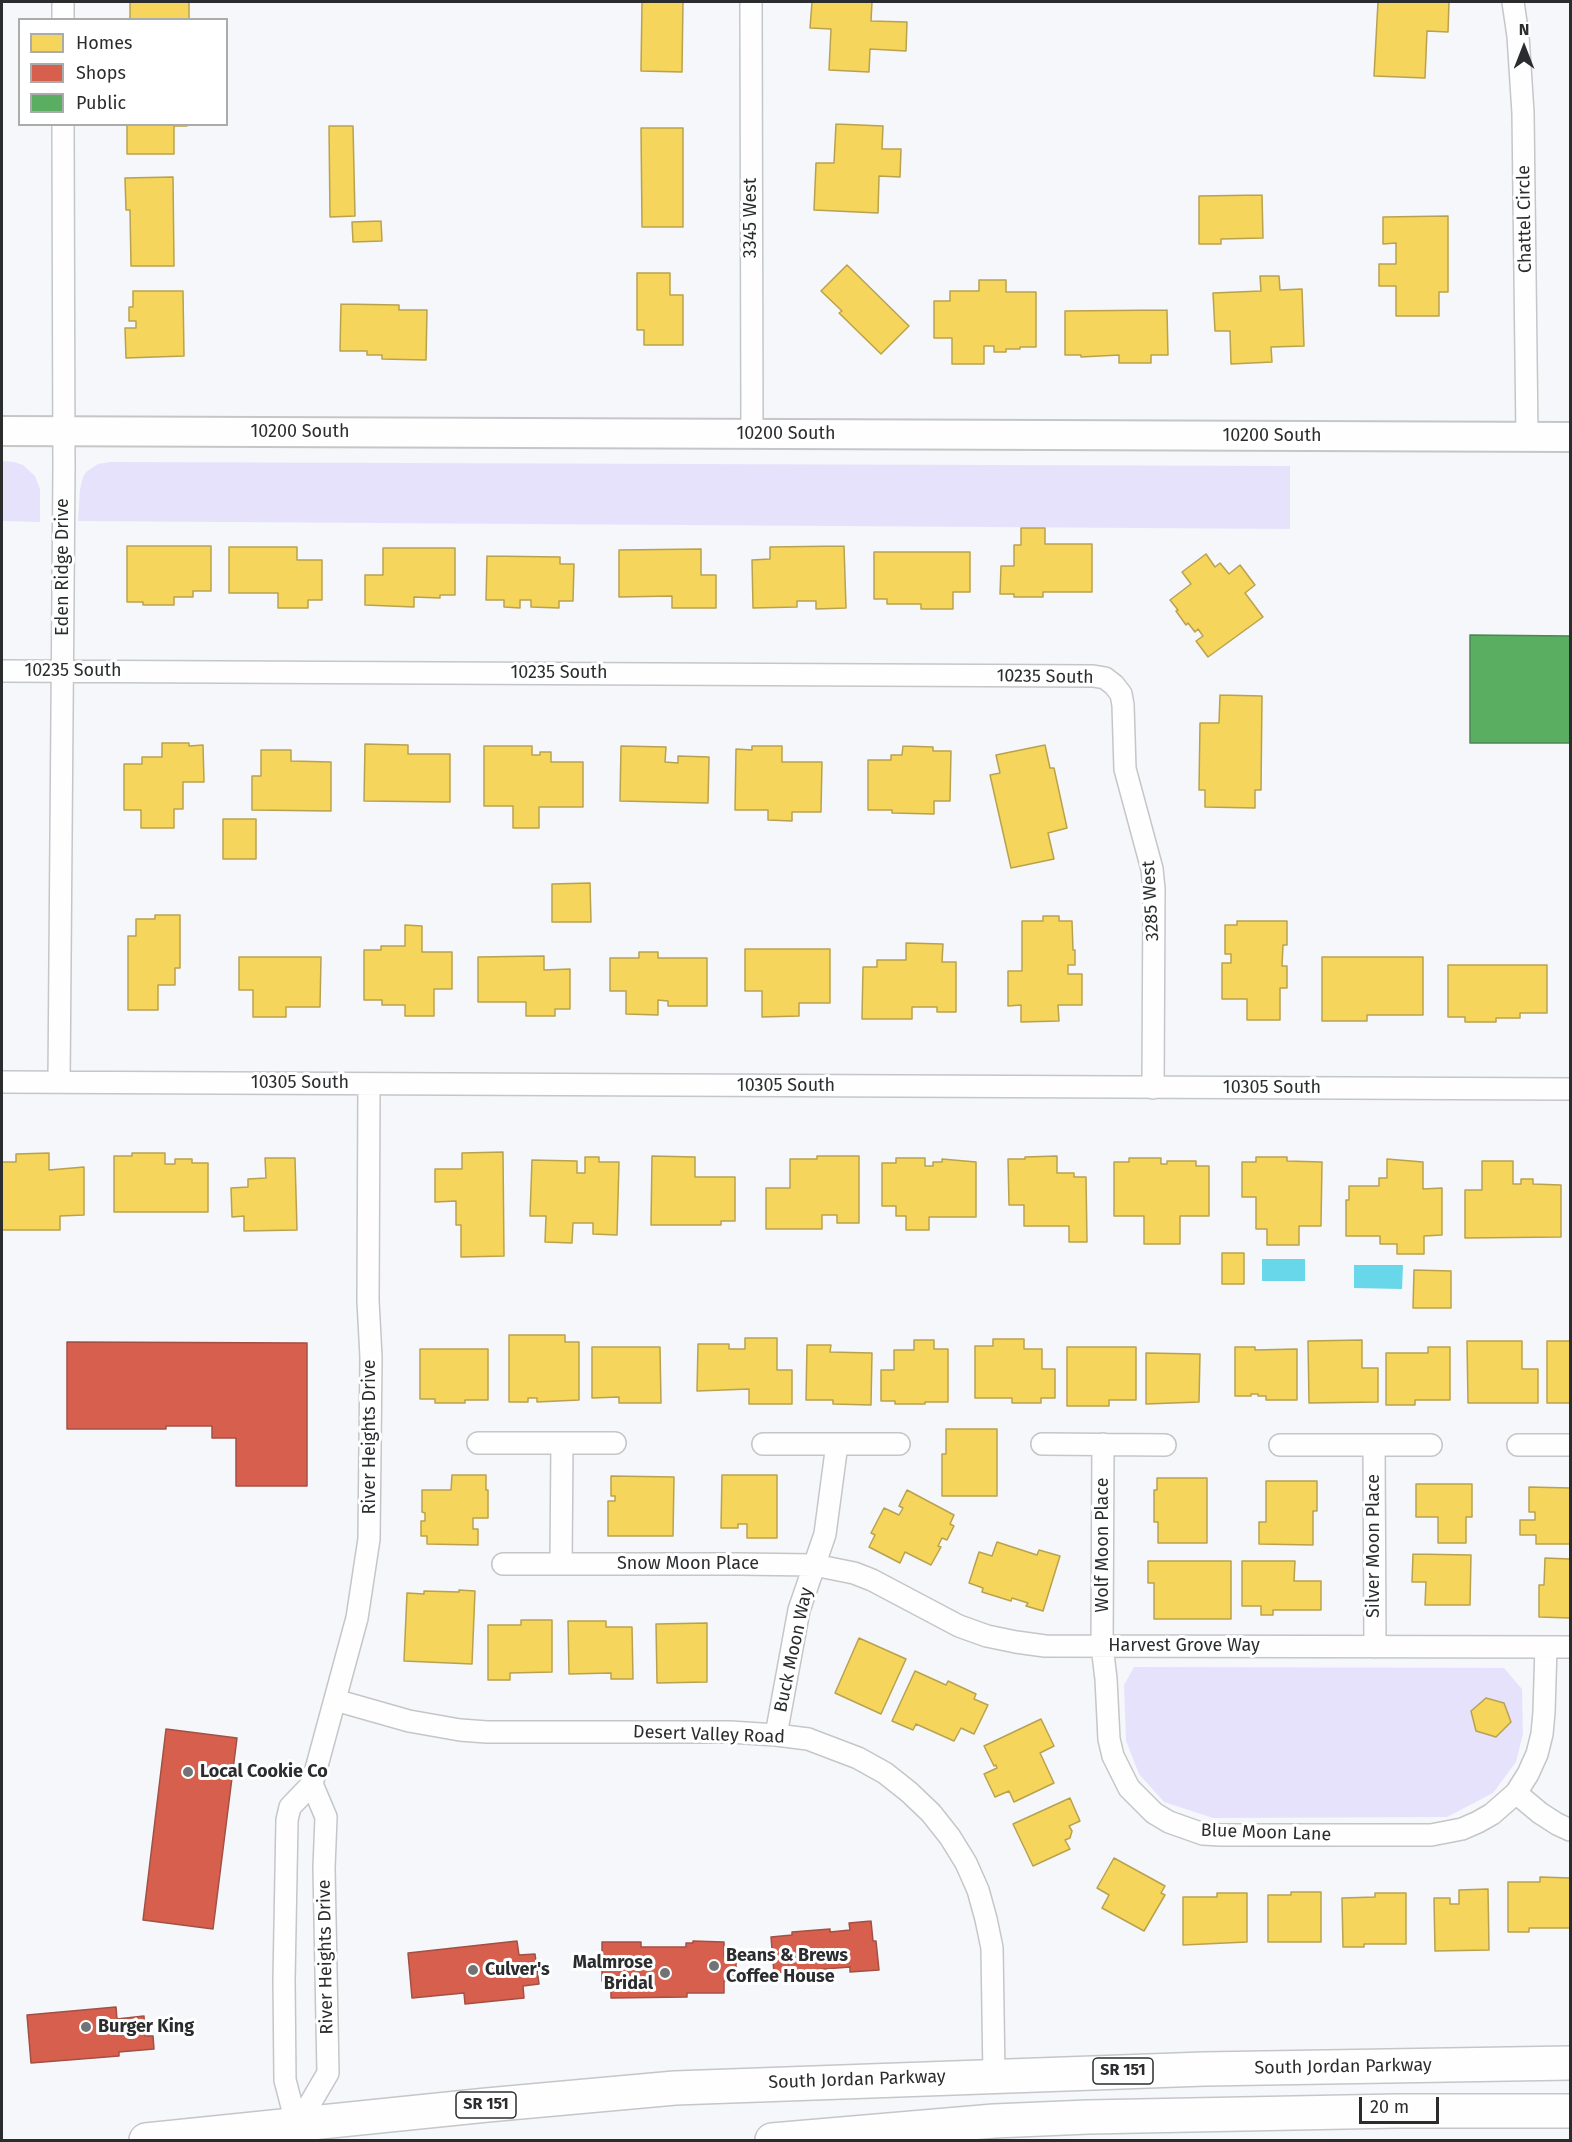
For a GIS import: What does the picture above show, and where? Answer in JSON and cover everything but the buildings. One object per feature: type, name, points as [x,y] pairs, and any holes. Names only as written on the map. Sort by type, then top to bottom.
[{"type":"main road","name":"South Jordan Parkway","points":[[146,2140],[297,2133],[487,2104],[675,2088],[1264,2067],[1570,2063]]},
{"type":"main road","points":[[772,2140],[994,2131],[1201,2114],[1570,2111]]},
{"type":"street","points":[[63,2],[63,18]]},
{"type":"street","name":"3345 West","points":[[751,2],[752,434]]},
{"type":"street","name":"Chattel Circle","points":[[1513,2],[1518,36],[1523,113],[1527,437]]},
{"type":"street","name":"Eden Ridge Drive","points":[[59,1082],[64,431],[63,126]]},
{"type":"street","name":"10200 South","points":[[2,431],[1570,437]]},
{"type":"street","name":"10235 South","points":[[2,671],[1093,676],[1105,678],[1114,685]]},
{"type":"street","name":"3285 West","points":[[1114,685],[1121,694],[1123,705],[1125,769],[1152,869],[1154,889],[1154,1088]]},
{"type":"street","name":"10305 South","points":[[2,1082],[1570,1089]]},
{"type":"street","name":"River Heights Drive","points":[[297,2133],[328,2073],[324,1868],[326,1817],[312,1784],[363,1590],[370,1514],[369,1084]]},
{"type":"street","points":[[478,1443],[615,1443]]},
{"type":"street","points":[[561,1564],[562,1443]]},
{"type":"street","points":[[763,1444],[899,1444]]},
{"type":"street","name":"Buck Moon Way","points":[[776,1735],[799,1610],[825,1534],[837,1444]]},
{"type":"street","points":[[1042,1444],[1166,1445]]},
{"type":"street","name":"Wolf Moon Place","points":[[1102,1646],[1103,1444]]},
{"type":"street","points":[[1281,1445],[1431,1445]]},
{"type":"street","name":"Silver Moon Place","points":[[1374,1445],[1375,1647]]},
{"type":"street","points":[[1518,1445],[1570,1445]]},
{"type":"street","name":"Snow Moon Place","points":[[503,1564],[814,1565]]},
{"type":"street","name":"Harvest Grove Way","points":[[814,1565],[854,1573],[872,1580],[950,1622],[987,1636],[1045,1646],[1570,1647]]},
{"type":"street","name":"Blue Moon Lane","points":[[1102,1646],[1109,1739],[1120,1772],[1129,1788],[1154,1813],[1186,1829],[1221,1835],[1431,1835],[1455,1831],[1492,1814],[1516,1793],[1537,1754],[1542,1734],[1546,1647]]},
{"type":"street","name":"Desert Valley Road","points":[[335,1700],[409,1721],[460,1730],[486,1732],[730,1732],[808,1739],[858,1758],[885,1773],[931,1813],[950,1837],[970,1872],[986,1919],[992,1948],[994,2076]]},
{"type":"street","points":[[297,2133],[285,2080],[286,1834],[290,1807],[312,1784]]},
{"type":"street","points":[[1516,1793],[1540,1814],[1570,1830]]},
{"type":"shaded area","points":[[2,461],[23,465],[35,476],[40,489],[40,522],[2,521]]},
{"type":"shaded area","points":[[110,462],[1290,466],[1290,529],[78,521],[83,477],[86,472],[98,464]]},
{"type":"shaded area","points":[[1134,1667],[1504,1668],[1522,1689],[1523,1734],[1516,1762],[1493,1793],[1447,1817],[1213,1818],[1164,1802],[1139,1774],[1126,1741],[1124,1685]]},
{"type":"water","points":[[1262,1259],[1305,1259],[1305,1281],[1262,1281]]},
{"type":"water","points":[[1354,1265],[1403,1265],[1402,1289],[1354,1288]]},
{"type":"place","name":"Local Cookie Co","points":[[188,1772]]},
{"type":"place","name":"Beans & Brews Coffee House","points":[[714,1966]]},
{"type":"place","name":"Culver's","points":[[473,1970]]},
{"type":"place","name":"Malmrose Bridal","points":[[665,1973]]},
{"type":"place","name":"Burger King","points":[[86,2027]]}]
